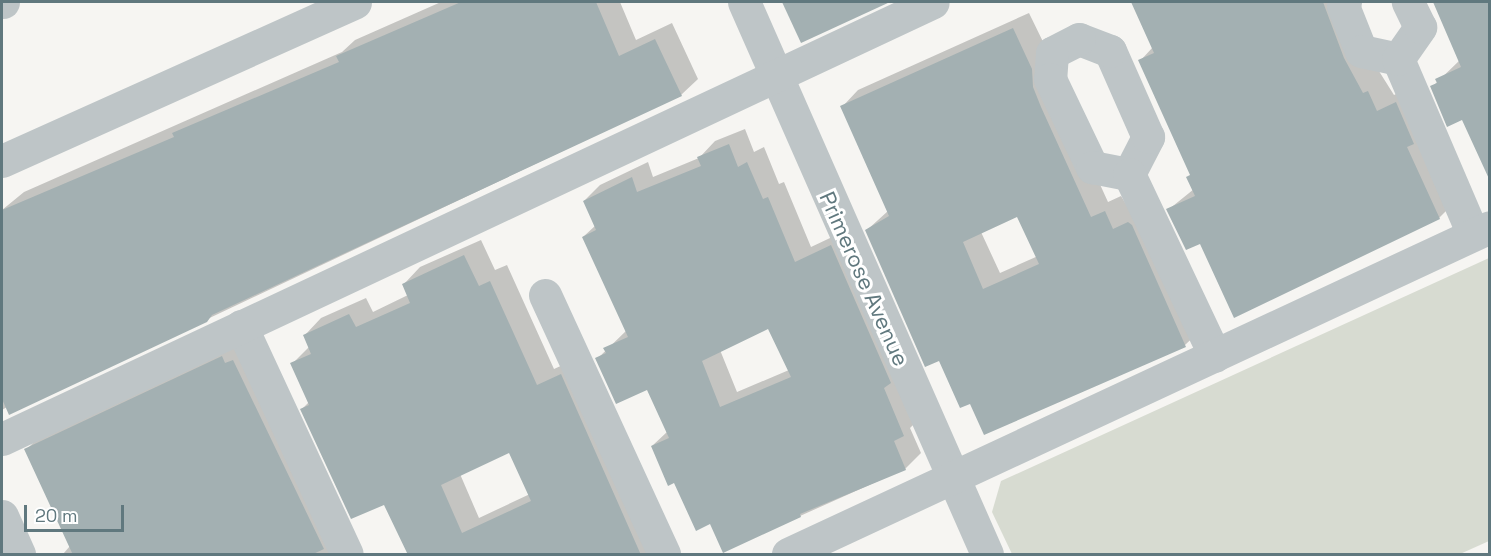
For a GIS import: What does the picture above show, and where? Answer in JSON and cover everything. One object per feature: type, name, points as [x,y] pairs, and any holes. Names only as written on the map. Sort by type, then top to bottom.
[{"type":"street","points":[[2,161],[355,2]]},
{"type":"street","name":"Primerose Avenue","points":[[744,2],[987,555]]},
{"type":"street","points":[[2,439],[933,2]]},
{"type":"street","points":[[1345,2],[1343,6],[1361,51],[1398,59]]},
{"type":"street","points":[[1398,59],[1420,27],[1408,2]]},
{"type":"street","points":[[788,555],[1481,230],[1398,59]]},
{"type":"street","points":[[1129,174],[1215,356]]},
{"type":"street","points":[[545,295],[664,555]]},
{"type":"street","points":[[241,326],[347,555]]},
{"type":"street","points":[[2,516],[19,555]]},
{"type":"shaded area","points":[[1489,258],[1489,541],[1460,554],[1012,554],[992,512],[1001,481]]},
{"type":"building","points":[[461,2],[596,2],[619,56],[655,39],[682,96],[212,315],[207,322],[9,415],[2,399],[2,210],[174,137],[172,133],[339,62],[336,56]]},
{"type":"building","points":[[782,2],[890,2],[801,43]]},
{"type":"building","points":[[1131,2],[1323,2],[1344,58],[1363,93],[1368,91],[1377,111],[1396,102],[1414,144],[1407,147],[1440,219],[1234,318],[1200,244],[1186,250],[1166,209],[1195,196],[1186,177],[1190,175],[1138,60],[1154,53]]},
{"type":"building","points":[[1433,2],[1490,2],[1490,181],[1462,120],[1447,127],[1430,86],[1437,83],[1435,79],[1461,67]]},
{"type":"building","points":[[1013,28],[1032,69],[1033,87],[1041,107],[1091,217],[1105,211],[1113,229],[1128,222],[1132,225],[1186,347],[984,435],[970,404],[960,408],[939,361],[925,367],[865,230],[889,216],[840,106]],"holes":[[[1017,217],[1039,264],[983,289],[963,242]]]},
{"type":"building","points":[[729,144],[738,167],[747,162],[763,199],[768,197],[795,262],[831,245],[891,383],[884,388],[904,436],[894,441],[906,470],[800,514],[801,517],[723,553],[710,524],[696,531],[674,483],[668,486],[651,446],[669,438],[647,390],[616,404],[595,358],[606,353],[603,348],[628,337],[582,237],[596,230],[583,201],[632,177],[637,192],[701,166],[697,157]],"holes":[[[768,329],[791,377],[720,407],[702,361]]]},
{"type":"building","points":[[464,255],[479,286],[490,281],[537,385],[561,374],[641,555],[408,555],[384,505],[351,519],[300,409],[309,405],[290,363],[311,354],[303,335],[349,314],[356,327],[410,303],[402,284]],"holes":[[[509,453],[531,501],[462,533],[441,485]]]},
{"type":"building","points":[[222,356],[225,363],[233,360],[324,549],[311,555],[73,555],[24,449]]}]
